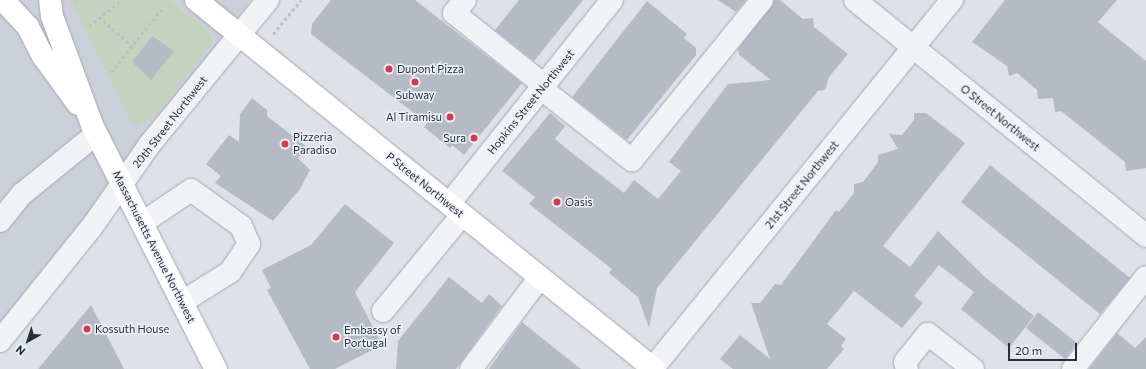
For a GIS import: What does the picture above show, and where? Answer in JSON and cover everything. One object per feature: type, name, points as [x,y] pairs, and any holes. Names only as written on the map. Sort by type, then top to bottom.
[{"type":"main road","name":"Massachusetts Avenue Northwest","points":[[3,0],[28,27],[43,56],[94,129]]},
{"type":"main road","name":"Massachusetts Avenue Northwest","points":[[50,0],[52,16],[94,129],[216,369]]},
{"type":"main road","name":"P Street Northwest","points":[[196,0],[653,369]]},
{"type":"street","name":"20th Street Northwest","points":[[0,341],[268,0]]},
{"type":"street","points":[[465,0],[454,13],[632,160],[762,0]]},
{"type":"street","name":"Hopkins Street Northwest","points":[[383,311],[543,87],[612,0]]},
{"type":"street","name":"O Street Northwest","points":[[854,0],[1146,236]]},
{"type":"street","name":"21st Street Northwest","points":[[653,369],[952,0]]},
{"type":"street","points":[[0,221],[22,194],[94,129]]},
{"type":"street","points":[[142,223],[191,190],[241,226],[249,244],[230,272],[182,302]]},
{"type":"street","points":[[471,369],[540,277]]},
{"type":"street","points":[[1073,369],[1146,277]]},
{"type":"street","points":[[906,366],[928,334],[973,369]]},
{"type":"path","points":[[89,26],[122,0]]},
{"type":"path","points":[[286,19],[301,0]]},
{"type":"path","points":[[111,72],[161,10]]},
{"type":"path","points":[[100,17],[132,46]]},
{"type":"shaded area","points":[[0,0],[250,0],[218,60],[0,340]]},
{"type":"green space","points":[[70,0],[168,0],[209,31],[212,43],[154,116],[134,127]]},
{"type":"building","points":[[331,0],[415,0],[522,83],[464,155],[452,145],[450,148],[424,127],[427,123],[311,34],[312,24]]},
{"type":"building","points":[[519,0],[583,0],[534,61],[495,30]]},
{"type":"building","points":[[718,0],[746,0],[736,12]]},
{"type":"building","points":[[774,0],[780,0],[803,19],[813,18],[814,27],[848,54],[829,77],[825,90],[818,91],[657,288],[649,328],[638,297],[609,273],[612,269],[529,204],[535,197],[502,171],[550,113],[565,126],[555,139],[572,153],[624,193],[634,180],[658,199],[681,171],[669,162],[728,84],[771,80],[739,55],[738,49]]},
{"type":"building","points":[[1005,0],[1117,0],[1098,22],[1146,61],[1146,168],[1126,171],[1125,162],[1061,111],[1055,112],[1053,98],[1038,99],[1037,90],[1017,73],[1009,76],[1007,66],[972,42]]},
{"type":"building","points":[[647,1],[687,34],[684,38],[696,48],[696,55],[627,140],[572,97]]},
{"type":"building","points":[[152,36],[174,51],[151,80],[132,62]]},
{"type":"building","points":[[252,98],[267,110],[267,116],[307,147],[298,158],[310,170],[300,189],[273,221],[215,183],[221,176],[206,164],[229,135],[239,142],[240,114]]},
{"type":"building","points":[[914,113],[926,113],[965,143],[883,246],[910,267],[938,231],[986,278],[1034,316],[1009,348],[961,309],[974,292],[939,265],[914,296],[923,303],[902,328],[854,291],[827,324],[846,339],[841,346],[844,349],[827,369],[733,369],[720,359],[740,335],[770,359],[751,303],[760,303],[775,284],[781,285],[836,210],[839,212],[854,193],[854,184],[863,182],[878,162],[878,155],[898,149],[889,134],[902,135],[914,120]]},
{"type":"building","points":[[990,165],[1130,278],[1100,314],[961,202]]},
{"type":"building","points":[[345,204],[394,243],[355,292],[382,345],[335,369],[310,369],[267,290],[271,288],[262,270],[311,245]]},
{"type":"building","points":[[449,277],[482,303],[489,294],[502,306],[456,369],[396,369],[398,341]]},
{"type":"building","name":"Kossuth House","points":[[91,305],[124,369],[38,369]]},
{"type":"building","points":[[1038,312],[1077,343],[1065,359],[1026,328]]},
{"type":"building","points":[[522,322],[553,347],[581,369],[489,369]]},
{"type":"building","points":[[1117,333],[1135,348],[1146,337],[1146,369],[1089,369]]},
{"type":"place","name":"Dupont Pizza","points":[[389,69]]},
{"type":"place","name":"Subway","points":[[415,82]]},
{"type":"place","name":"Al Tiramisu","points":[[450,117]]},
{"type":"place","name":"Sura","points":[[474,138]]},
{"type":"place","name":"Pizzeria Paradiso","points":[[285,144]]},
{"type":"place","name":"Oasis","points":[[557,202]]},
{"type":"place","name":"Kossuth House","points":[[87,329]]},
{"type":"place","name":"Embassy of Portugal","points":[[336,337]]}]
